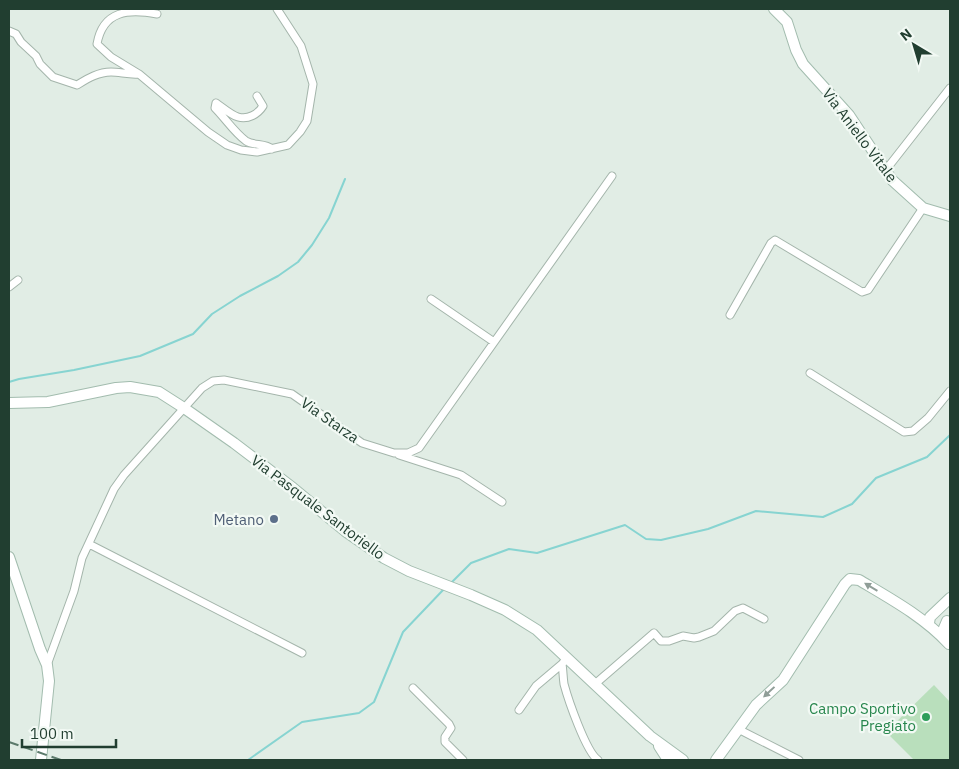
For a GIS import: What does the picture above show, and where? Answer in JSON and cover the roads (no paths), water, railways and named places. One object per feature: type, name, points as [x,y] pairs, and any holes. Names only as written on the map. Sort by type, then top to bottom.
[{"type":"street","points":[[157,14],[142,12],[114,15],[108,20],[99,35],[97,44],[111,57],[139,74],[208,132],[241,150],[257,152],[288,145],[300,132],[307,121],[313,84],[301,46],[277,9]]},
{"type":"street","name":"Via Aniello Vitale","points":[[774,9],[787,22],[796,50],[803,64],[849,115],[885,171],[923,208],[950,216]]},
{"type":"street","points":[[9,31],[16,34],[53,77],[77,85],[94,75],[109,72],[131,75],[139,74]]},
{"type":"street","points":[[885,171],[950,88]]},
{"type":"street","points":[[257,96],[263,106],[260,112],[250,117],[238,117],[216,103],[215,108],[245,140],[272,149]]},
{"type":"street","name":"Via Starza","points":[[47,665],[74,592],[82,558],[114,489],[124,475],[202,388],[213,381],[224,380],[292,394],[362,443],[394,453],[408,453],[419,448],[612,176]]},
{"type":"street","points":[[730,316],[771,243],[775,240],[862,292],[868,290],[923,208]]},
{"type":"street","points":[[9,287],[18,280]]},
{"type":"street","points":[[431,299],[494,342]]},
{"type":"street","points":[[810,373],[904,432],[913,431],[928,418],[950,391]]},
{"type":"street","name":"Via Pasquale Santoriello","points":[[9,403],[48,402],[116,388],[130,387],[159,392],[184,408],[293,488],[361,543],[400,567],[484,600],[522,619],[537,630],[564,661],[595,684],[650,736]]},
{"type":"street","points":[[394,453],[461,475],[502,502]]},
{"type":"street","points":[[89,544],[302,653]]},
{"type":"street","points":[[9,557],[47,665],[49,681],[41,760]]},
{"type":"street","points":[[716,760],[756,705],[783,680],[850,579],[859,580],[913,612],[950,644]]},
{"type":"street","points":[[913,612],[946,605]]},
{"type":"street","points":[[931,626],[930,617],[946,605]]},
{"type":"street","points":[[595,684],[654,633],[661,641],[668,641],[683,636],[699,637],[714,631],[735,611],[743,608],[764,619]]},
{"type":"street","points":[[931,626],[939,627],[948,619]]},
{"type":"street","points":[[948,619],[944,628],[950,644]]},
{"type":"street","points":[[519,710],[536,686],[564,661]]},
{"type":"street","points":[[564,661],[564,684],[583,736],[592,754],[598,760]]},
{"type":"street","points":[[413,688],[449,724],[450,728],[445,737],[446,742],[463,760]]},
{"type":"street","points":[[738,729],[799,760]]},
{"type":"street","points":[[650,736],[682,760]]},
{"type":"street","points":[[650,736],[668,760]]},
{"type":"waterway","points":[[9,382],[140,356],[193,334],[212,314],[240,296],[278,276],[298,262],[312,245],[329,218],[345,179]]},
{"type":"waterway","points":[[451,583],[471,563],[509,549],[537,553],[625,525],[646,539],[661,540],[708,529],[756,511],[823,517],[852,504],[876,478],[927,457],[950,435]]},
{"type":"waterway","points":[[248,760],[302,722],[359,713],[374,702],[403,632],[444,589]]},
{"type":"railway","points":[[9,742],[61,760]]},
{"type":"place","name":"Metano","points":[[274,519]]},
{"type":"place","name":"Campo Sportivo Pregiato","points":[[926,717]]}]
